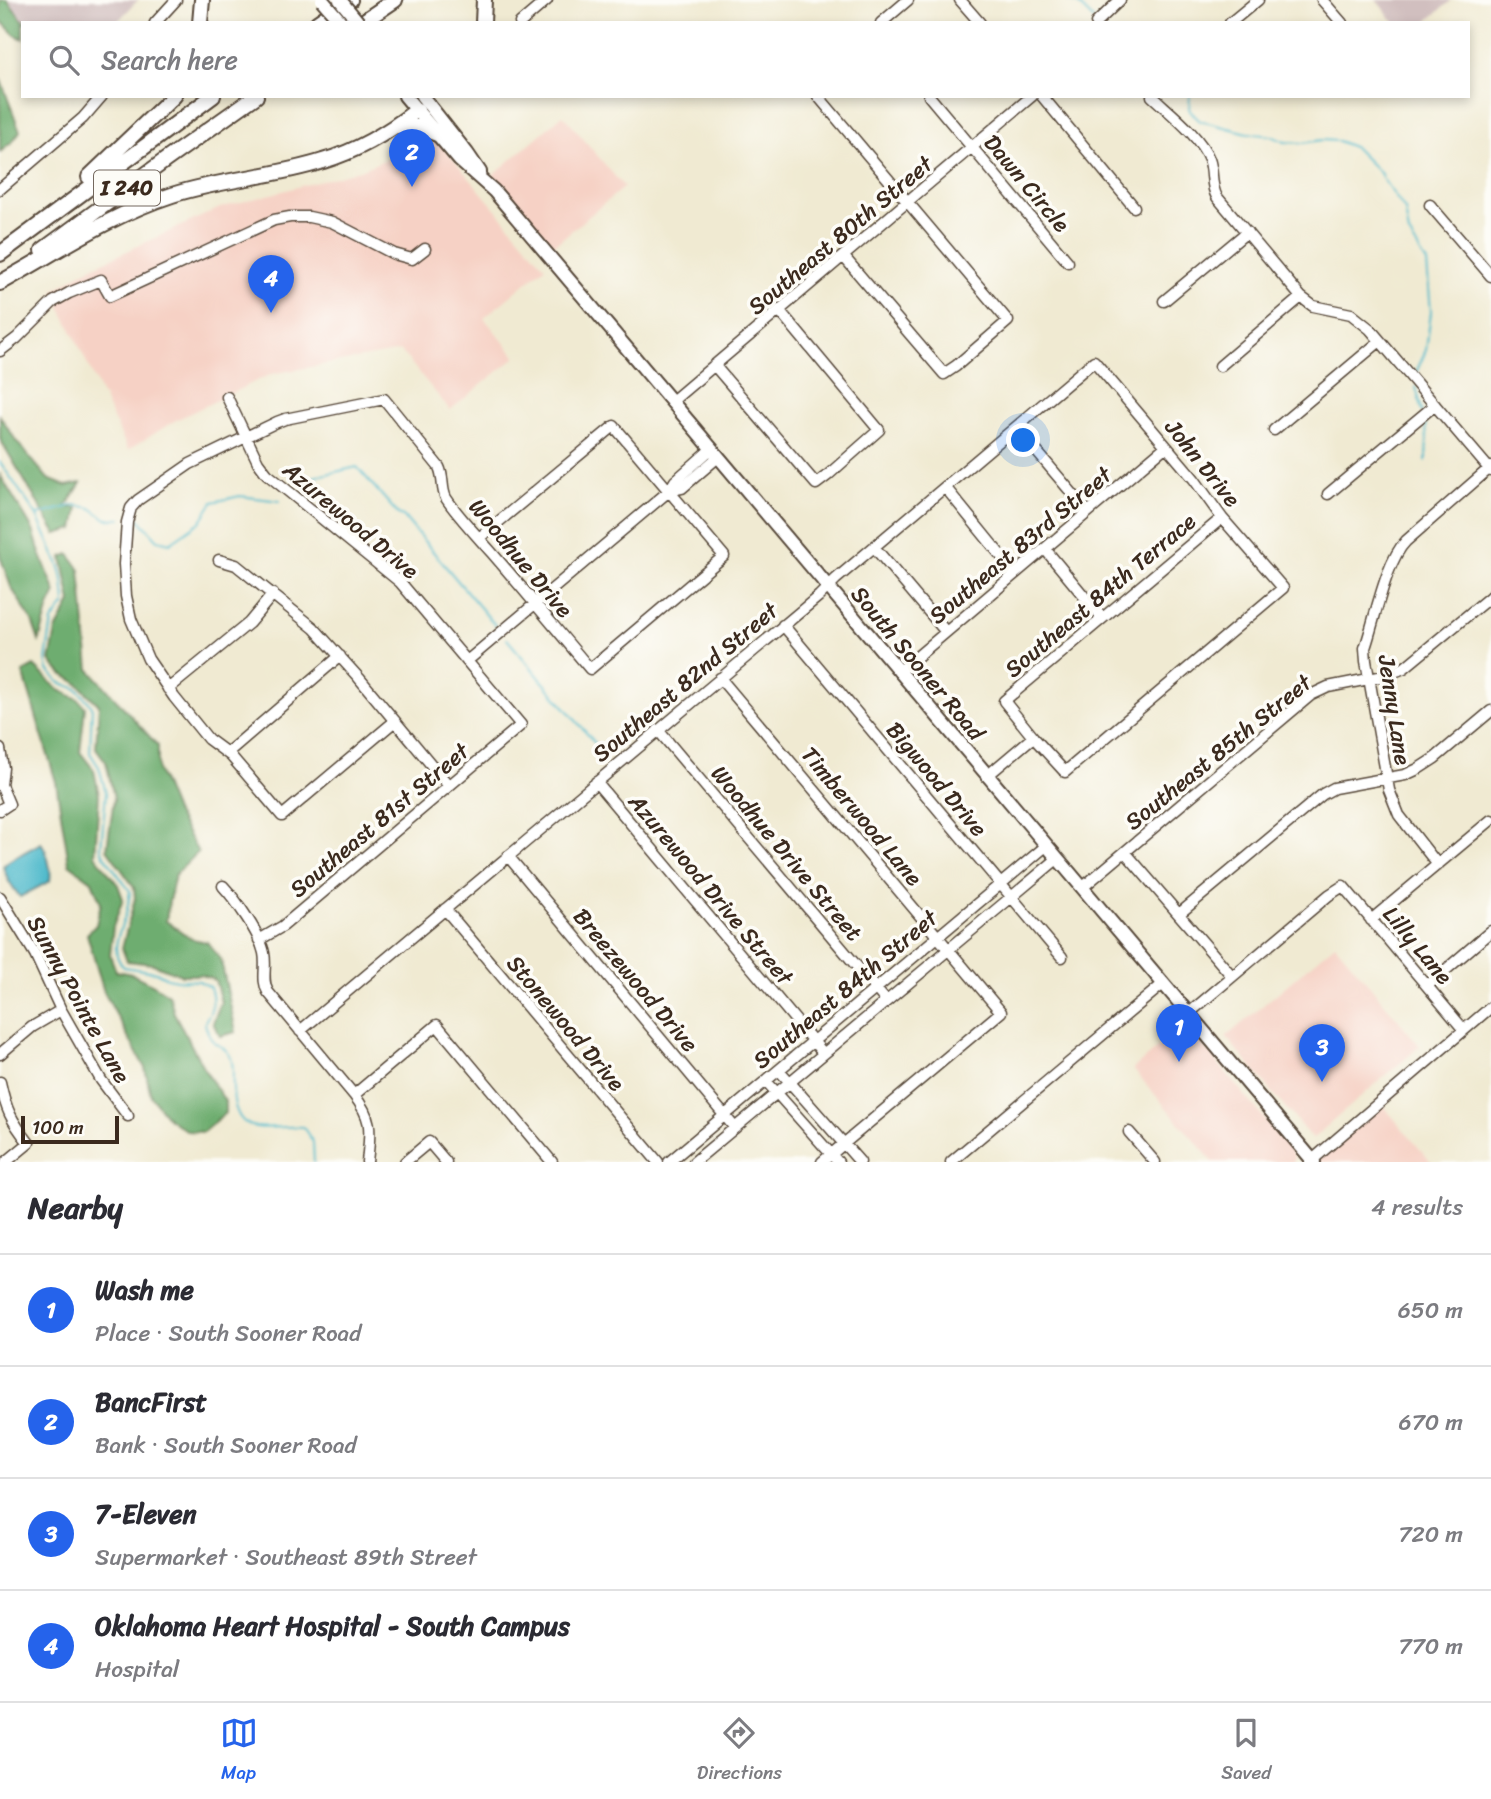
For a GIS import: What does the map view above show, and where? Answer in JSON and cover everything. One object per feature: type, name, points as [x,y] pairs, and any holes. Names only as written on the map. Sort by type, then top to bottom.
[{"type":"highway","points":[[200,21],[202,0]]},
{"type":"highway","points":[[320,21],[350,0]]},
{"type":"highway","points":[[363,21],[395,0]]},
{"type":"highway","points":[[483,21],[484,0]]},
{"type":"highway","points":[[56,212],[172,98]]},
{"type":"highway","name":"I 240","points":[[0,254],[210,98]]},
{"type":"highway","name":"I 240","points":[[0,283],[253,98]]},
{"type":"highway","points":[[0,283],[109,221],[152,202],[202,187],[321,162],[346,153],[395,127],[425,101]]},
{"type":"highway","points":[[395,127],[418,127],[438,134]]},
{"type":"main road","points":[[323,0],[340,21]]},
{"type":"main road","points":[[340,0],[358,21]]},
{"type":"main road","name":"South Sooner Road","points":[[425,101],[438,134],[459,160],[492,189]]},
{"type":"main road","name":"South Sooner Road","points":[[425,101],[492,189],[1312,1161]]},
{"type":"street","points":[[157,21],[176,0]]},
{"type":"street","points":[[522,21],[547,0]]},
{"type":"street","points":[[883,21],[908,0]]},
{"type":"street","points":[[960,0],[977,21]]},
{"type":"street","points":[[1232,21],[1258,0]]},
{"type":"street","points":[[1322,0],[1340,21]]},
{"type":"street","points":[[1098,21],[1117,2]]},
{"type":"street","points":[[0,189],[83,118],[100,98]]},
{"type":"street","points":[[820,98],[1008,321],[944,374],[844,257]]},
{"type":"street","name":"Dawn Circle","points":[[931,98],[1069,262]]},
{"type":"street","name":"Southeast 80th Street","points":[[671,402],[1030,98]]},
{"type":"street","points":[[1044,98],[1134,207]]},
{"type":"street","points":[[1154,98],[1173,114],[1207,155],[1213,174],[1213,190],[1217,197],[1301,297],[1313,306],[1351,314],[1370,329],[1490,469]]},
{"type":"street","points":[[1430,205],[1491,276]]},
{"type":"street","points":[[0,351],[54,302],[69,293],[101,280],[110,296],[274,220],[307,217],[322,219],[394,254],[412,259],[425,249]]},
{"type":"street","points":[[1164,301],[1247,232]]},
{"type":"street","points":[[1220,366],[1301,297]]},
{"type":"street","points":[[714,365],[816,484],[828,475],[879,430],[779,310]]},
{"type":"street","points":[[1274,430],[1380,341]]},
{"type":"street","name":"Southeast 82nd Street","points":[[300,1031],[819,596],[1094,361]]},
{"type":"street","name":"John Drive","points":[[1033,737],[1065,772],[1283,588],[1094,361]]},
{"type":"street","name":"Azurewood Drive","points":[[227,397],[258,462],[267,474],[400,582],[521,725]]},
{"type":"street","name":"Woodhue Drive","points":[[246,437],[285,419],[384,399],[439,467],[447,499],[590,669],[724,556],[669,491]]},
{"type":"street","points":[[1328,494],[1434,405]]},
{"type":"street","points":[[479,538],[614,426],[669,491]]},
{"type":"street","points":[[1016,427],[1088,512]]},
{"type":"street","points":[[246,437],[190,464],[144,495],[131,509],[126,532],[125,582],[131,619],[145,652],[168,689],[208,739],[237,762],[282,816],[395,721]]},
{"type":"street","name":"Southeast 83rd Street","points":[[899,672],[1166,447]]},
{"type":"street","points":[[467,661],[669,491],[675,481],[715,453]]},
{"type":"street","name":"Jenny Lane","points":[[1438,865],[1399,815],[1389,790],[1365,648],[1397,551],[1490,469]]},
{"type":"street","points":[[945,487],[1015,573]]},
{"type":"street","name":"Southeast 84th Terrace","points":[[1033,737],[1004,701],[1222,518]]},
{"type":"street","points":[[874,547],[946,632]]},
{"type":"street","points":[[1045,549],[1102,618]]},
{"type":"street","points":[[219,560],[236,565],[314,628],[449,786]]},
{"type":"street","points":[[168,689],[249,623],[273,594]]},
{"type":"street","name":"Southeast 85th Street","points":[[1082,888],[1311,695],[1328,687],[1384,676],[1404,667],[1491,596]]},
{"type":"street","name":"Bigwood Drive","points":[[783,625],[1062,957]]},
{"type":"street","points":[[227,753],[340,656]]},
{"type":"street","name":"Timberwood Lane","points":[[720,678],[1001,1012],[844,1144]]},
{"type":"street","points":[[1179,914],[1323,794],[1334,788],[1405,775],[1425,765],[1491,711]]},
{"type":"street","name":"Southeast 81st Street","points":[[260,940],[284,926],[521,725]]},
{"type":"street","name":"Woodhue Drive Street","points":[[658,730],[886,1001]]},
{"type":"street","points":[[987,776],[1033,737]]},
{"type":"street","points":[[0,748],[5,807]]},
{"type":"street","name":"Azurewood Drive Street","points":[[596,782],[823,1054]]},
{"type":"street","points":[[1371,920],[1491,820]]},
{"type":"street","name":"Southeast 84th Street","points":[[669,1162],[1046,846]]},
{"type":"street","points":[[1125,852],[1232,976],[1188,1014]]},
{"type":"street","name":"Breezewood Drive","points":[[508,856],[736,1128]]},
{"type":"street","name":"Southeast 84th Street","points":[[695,1162],[1057,859]]},
{"type":"street","points":[[223,886],[260,940],[264,956],[265,988],[365,1111],[369,1123],[367,1162]]},
{"type":"street","name":"Lilly Lane","points":[[1232,976],[1343,886],[1464,1030]]},
{"type":"street","name":"Sunny Pointe Lane","points":[[0,897],[35,954],[61,1010],[101,1080],[128,1116]]},
{"type":"street","name":"Stonewood Drive","points":[[445,909],[658,1162]]},
{"type":"street","points":[[1427,986],[1491,931]]},
{"type":"street","points":[[951,1162],[1163,984]]},
{"type":"street","points":[[1312,1161],[1491,1007]]},
{"type":"street","points":[[0,1054],[32,1027],[61,1010]]},
{"type":"street","points":[[354,1095],[437,1024],[552,1162]]},
{"type":"street","points":[[779,1070],[860,1162]]},
{"type":"street","points":[[766,1081],[835,1158]]},
{"type":"street","points":[[0,1082],[11,1120],[29,1143],[6,1162]]},
{"type":"street","points":[[1129,1132],[1155,1162]]},
{"type":"street","points":[[405,1162],[429,1142],[446,1162]]},
{"type":"street","points":[[822,1162],[835,1158],[844,1144]]},
{"type":"shaded area","points":[[7,0],[138,0],[118,21],[23,21]]},
{"type":"shaded area","points":[[1376,0],[1452,0],[1427,21],[1393,21]]},
{"type":"shaded area","points":[[563,115],[624,187],[553,246],[492,176]]},
{"type":"shaded area","points":[[436,139],[545,267],[484,318],[516,357],[450,410],[401,351],[271,374],[176,420],[128,450],[53,291],[84,271],[220,208],[360,170]]},
{"type":"shaded area","points":[[1335,944],[1420,1046],[1312,1139],[1226,1037]]},
{"type":"shaded area","points":[[1185,1024],[1290,1149],[1294,1156],[1293,1162],[1213,1162],[1133,1069]]},
{"type":"shaded area","points":[[1380,1102],[1431,1162],[1314,1162]]},
{"type":"green space","points":[[0,0],[7,0],[23,21],[21,21],[21,38],[15,35],[0,20]]},
{"type":"green space","points":[[0,78],[20,131],[0,152]]},
{"type":"green space","points":[[0,416],[17,442],[48,479],[66,486],[81,483],[66,507],[78,508],[74,529],[56,534],[0,439]]},
{"type":"green space","points":[[0,475],[33,530],[56,593],[39,641],[32,621],[11,587],[0,556]]},
{"type":"green space","points":[[69,554],[80,570],[89,669],[158,746],[158,770],[175,812],[198,852],[175,875],[166,921],[192,939],[207,942],[221,960],[236,1032],[220,1036],[213,1023],[221,1002],[215,980],[202,975],[181,975],[153,964],[127,961],[122,948],[135,898],[134,887],[107,849],[114,798],[106,762],[96,748],[99,705],[50,661],[56,630],[71,602],[62,557]]},
{"type":"green space","points":[[34,666],[59,690],[78,699],[85,707],[80,752],[94,770],[99,795],[95,855],[118,885],[123,899],[113,927],[110,955],[116,971],[132,974],[169,995],[174,1013],[204,1069],[225,1101],[225,1113],[203,1132],[187,1131],[168,1118],[151,1096],[145,1068],[104,992],[87,934],[96,925],[101,903],[92,881],[69,864],[56,782],[23,672]]},
{"type":"water","points":[[41,843],[48,861],[50,881],[20,897],[8,880],[3,866]]},
{"type":"waterway","points":[[1066,0],[1077,3],[1093,19]]},
{"type":"waterway","points":[[1190,98],[1189,109],[1200,121],[1271,136],[1285,142],[1338,141],[1355,148],[1381,174],[1405,210],[1409,234],[1427,263],[1431,312],[1426,350],[1415,375]]},
{"type":"waterway","points":[[1416,387],[1422,412]]},
{"type":"waterway","points":[[1425,421],[1426,461]]},
{"type":"waterway","points":[[0,462],[37,516],[62,574],[65,604],[52,621],[46,660],[48,670],[59,682],[77,689],[92,707],[90,753],[99,767],[106,793],[101,848],[130,891],[127,911],[117,941],[119,961],[124,967],[156,972],[177,980],[199,981],[210,987],[213,1003],[205,1024],[213,1040],[227,1051],[232,1060],[235,1105],[239,1116],[255,1127],[303,1127],[313,1142],[314,1162]]},
{"type":"waterway","points":[[296,481],[357,467],[398,514],[403,516],[495,625]]},
{"type":"waterway","points":[[137,517],[158,540],[170,543],[200,522],[213,502],[240,496],[280,501]]},
{"type":"waterway","points":[[38,515],[75,505],[91,508],[106,519],[121,519]]},
{"type":"waterway","points":[[507,639],[605,755]]},
{"type":"place","name":"BancFirst","points":[[412,187]]},
{"type":"place","name":"Oklahoma Heart Hospital - South Campus","points":[[271,313]]},
{"type":"place","name":"Wash me","points":[[1179,1062]]},
{"type":"place","name":"7-Eleven","points":[[1322,1082]]}]
